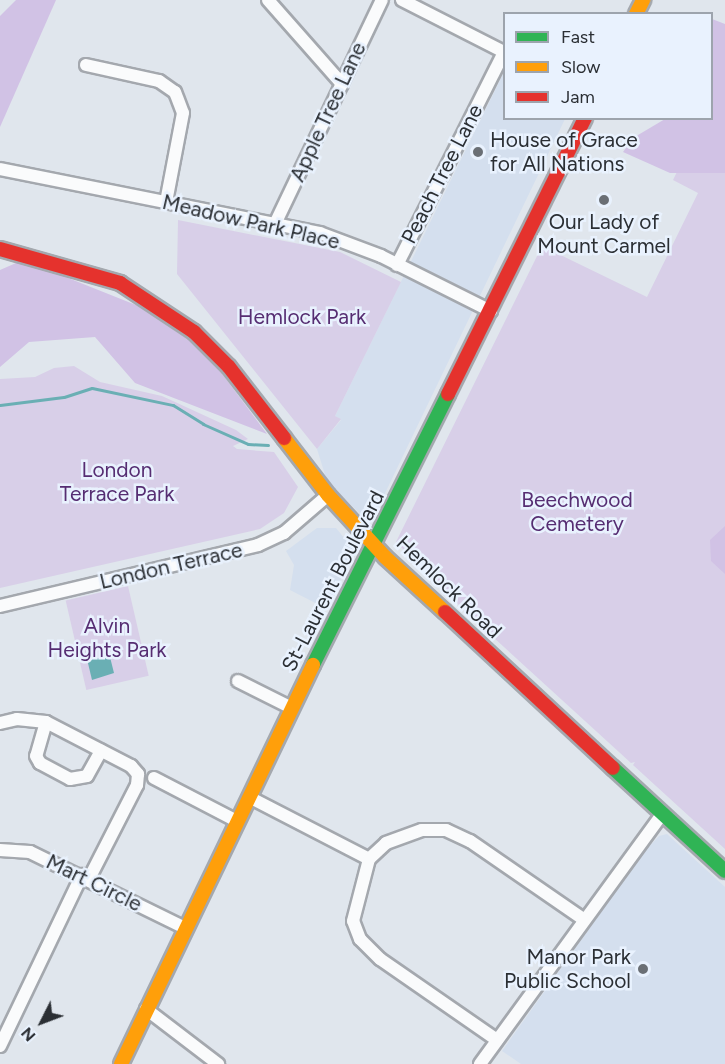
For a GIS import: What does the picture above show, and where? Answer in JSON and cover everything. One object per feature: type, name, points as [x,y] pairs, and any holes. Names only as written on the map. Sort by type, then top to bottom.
[{"type":"street","points":[[268,0],[342,84]]},
{"type":"street","name":"Apple Tree Lane","points":[[275,224],[382,0]]},
{"type":"street","points":[[402,0],[503,51]]},
{"type":"street","name":"Peach Tree Lane","points":[[397,265],[503,54]]},
{"type":"street","points":[[86,65],[159,81],[175,92],[183,113],[165,202]]},
{"type":"street","name":"St-Laurent Boulevard","points":[[121,1064],[292,708],[376,545],[584,120]]},
{"type":"street","name":"Meadow Park Place","points":[[0,169],[320,233],[397,265],[491,311]]},
{"type":"street","name":"Hemlock Road","points":[[0,249],[120,283],[194,332],[229,367],[328,495],[438,608],[725,871]]},
{"type":"street","name":"London Terrace","points":[[0,606],[258,545],[284,533],[328,495]]},
{"type":"street","points":[[238,681],[292,708]]},
{"type":"street","points":[[0,723],[17,719],[46,722],[131,766],[138,774],[137,785],[86,877],[0,1046]]},
{"type":"street","points":[[46,722],[36,756],[40,762],[69,779],[87,776],[101,751]]},
{"type":"street","points":[[154,778],[237,821]]},
{"type":"street","points":[[249,797],[369,859]]},
{"type":"street","points":[[480,1064],[583,919],[662,814]]},
{"type":"street","points":[[497,1040],[380,959],[360,939],[352,921],[369,859],[387,843],[422,830],[446,830],[470,841],[583,919]]},
{"type":"street","name":"Mart Circle","points":[[0,850],[30,852],[86,877],[185,928]]},
{"type":"street","points":[[146,1009],[218,1064]]},
{"type":"shaded area","points":[[16,0],[56,0],[0,127],[0,16]]},
{"type":"shaded area","points":[[713,19],[725,24],[725,173],[670,173],[623,152],[633,138],[663,120],[713,120]]},
{"type":"shaded area","points":[[503,74],[503,120],[565,120],[376,512],[366,520],[327,481],[317,449],[341,420],[335,416]]},
{"type":"shaded area","points":[[23,260],[151,311],[208,355],[267,434],[135,383],[95,337],[29,342],[0,367],[0,270]]},
{"type":"shaded area","points":[[725,526],[725,574],[711,561],[710,540]]},
{"type":"shaded area","points":[[317,528],[336,528],[354,550],[327,609],[290,590],[294,565],[286,551]]},
{"type":"shaded area","name":"Manor Park Public School","points":[[667,834],[725,887],[725,1064],[521,1064],[502,1051],[644,852],[659,836]]},
{"type":"green space","name":"Beechwood Cemetery","points":[[725,74],[725,849],[633,765],[635,762],[631,763],[470,616],[396,542],[542,246],[647,297],[698,193],[673,180],[703,120],[713,120]]},
{"type":"green space","name":"Hemlock Park","points":[[178,220],[340,252],[401,282],[335,416],[341,419],[317,449],[177,274]]},
{"type":"green space","name":"London Terrace Park","points":[[74,366],[100,382],[162,396],[236,430],[248,439],[233,446],[237,449],[274,452],[298,487],[284,513],[260,529],[0,588],[0,379],[35,377],[54,368]]},
{"type":"green space","name":"Alvin Heights Park","points":[[128,586],[149,676],[86,690],[66,600]]},
{"type":"water","points":[[110,657],[114,673],[92,680],[87,659]]},
{"type":"waterway","points":[[0,405],[64,397],[92,388],[173,405],[203,424],[248,444],[268,445]]},
{"type":"traffic: fast","points":[[313,665],[448,394]]},
{"type":"traffic: fast","points":[[613,768],[725,871]]},
{"type":"traffic: slow","points":[[637,12],[643,0]]},
{"type":"traffic: slow","points":[[284,438],[328,495],[385,557],[445,612]]},
{"type":"traffic: slow","points":[[121,1064],[313,665]]},
{"type":"traffic: jam","points":[[448,394],[584,120]]},
{"type":"traffic: jam","points":[[0,249],[120,283],[194,332],[229,367],[284,438]]},
{"type":"traffic: jam","points":[[445,612],[613,768]]},
{"type":"place","name":"House of Grace for All Nations","points":[[478,152]]},
{"type":"place","name":"Our Lady of Mount Carmel","points":[[604,200]]},
{"type":"place","name":"Manor Park Public School","points":[[643,969]]}]
